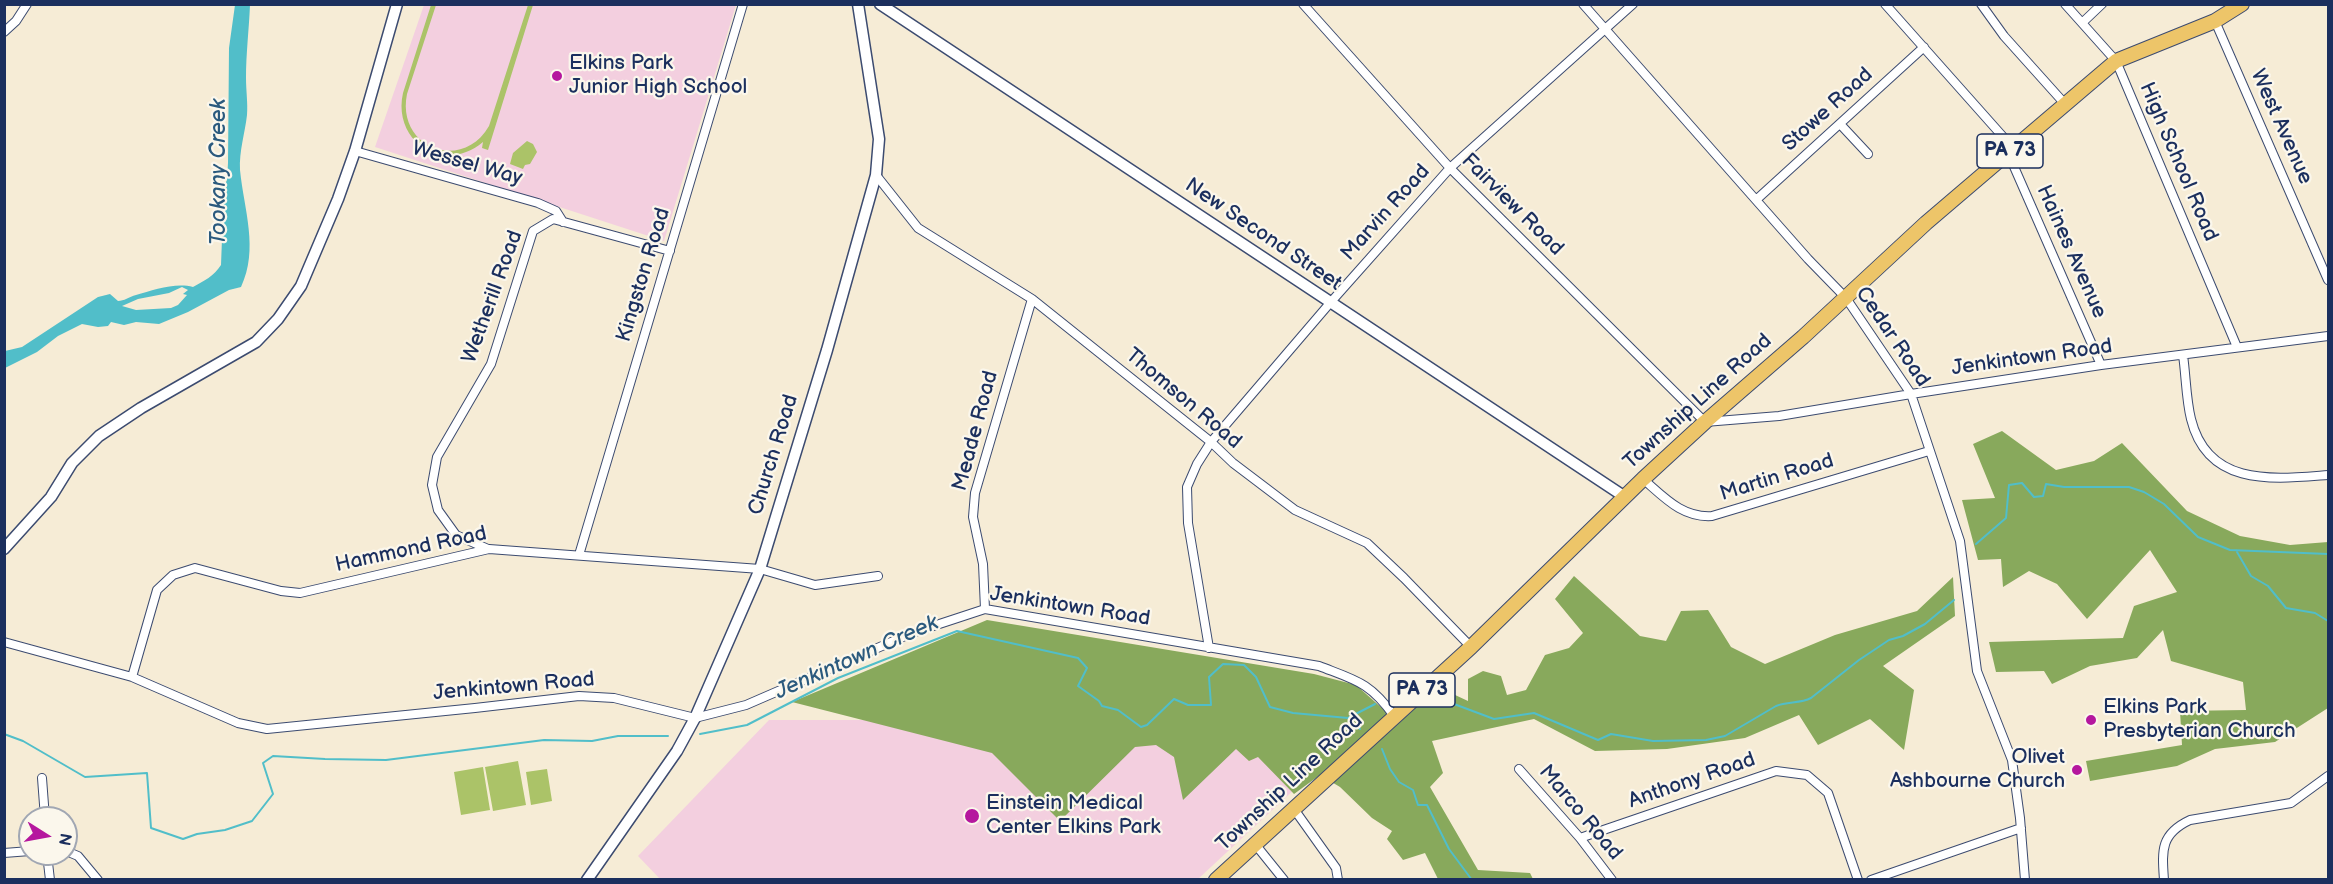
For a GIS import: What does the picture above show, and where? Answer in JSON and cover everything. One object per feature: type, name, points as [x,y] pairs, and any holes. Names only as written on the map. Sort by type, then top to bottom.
[{"type":"main road","name":"Township Line Road","points":[[1216,879],[1471,646],[1705,422],[1846,298],[1926,223],[2065,104],[2116,61],[2215,21],[2242,4]]},
{"type":"street","points":[[4,32],[16,21],[27,4]]},
{"type":"street","points":[[4,549],[51,497],[72,463],[99,436],[141,408],[256,342],[278,319],[301,286],[338,200],[355,151],[397,4]]},
{"type":"street","name":"Kingston Road","points":[[579,555],[743,4]]},
{"type":"street","name":"Church Road","points":[[587,879],[677,751],[695,718],[760,569],[827,350],[876,175],[879,139],[858,4]]},
{"type":"street","name":"New Second Street","points":[[880,4],[1625,497]]},
{"type":"street","name":"Fairview Road","points":[[1303,4],[1450,168],[1705,422]]},
{"type":"street","name":"Cedar Road","points":[[1583,4],[1808,259],[1846,298],[1911,394],[1960,541],[1977,671],[2012,760],[2025,879]]},
{"type":"street","name":"Marvin Road","points":[[1209,648],[1188,523],[1187,487],[1197,464],[1211,442],[1450,168],[1634,4]]},
{"type":"street","name":"Haines Avenue","points":[[1885,4],[2010,151],[2101,365]]},
{"type":"street","points":[[1981,4],[2004,36],[2065,104]]},
{"type":"street","name":"High School Road","points":[[2065,4],[2116,61],[2237,347]]},
{"type":"street","points":[[2082,23],[2102,4]]},
{"type":"street","name":"West Avenue","points":[[2215,21],[2328,280]]},
{"type":"street","name":"Stowe Road","points":[[1756,200],[1923,47]]},
{"type":"street","points":[[1840,124],[1868,154]]},
{"type":"street","name":"Wessel Way","points":[[355,151],[538,203],[556,211],[563,222]]},
{"type":"street","name":"Thomson Road","points":[[876,175],[918,228],[1032,299],[1211,442],[1233,464],[1295,510],[1367,543],[1471,646]]},
{"type":"street","name":"Wetherill Road","points":[[489,549],[456,535],[438,510],[432,485],[437,457],[490,364],[533,231],[553,219],[670,251]]},
{"type":"street","name":"Meade Road","points":[[985,609],[983,564],[974,517],[975,493],[1032,299]]},
{"type":"street","name":"Jenkintown Road","points":[[1705,422],[1779,416],[2101,365],[2328,336]]},
{"type":"street","points":[[2183,355],[2191,420],[2204,447],[2216,460],[2234,471],[2255,478],[2277,479],[2328,475]]},
{"type":"street","name":"Martin Road","points":[[1643,479],[1682,511],[1695,516],[1712,516],[1929,451]]},
{"type":"street","name":"Hammond Road","points":[[132,677],[157,590],[173,575],[195,568],[281,591],[300,592],[489,549],[760,569],[815,585],[878,576]]},
{"type":"street","name":"Jenkintown Road","points":[[4,642],[132,677],[238,723],[267,729],[579,696],[614,698],[695,718],[746,705],[912,633],[985,609],[1319,666],[1363,683],[1381,697],[1394,716]]},
{"type":"street","name":"Marco Road","points":[[1519,769],[1580,838],[1612,879]]},
{"type":"street","name":"Anthony Road","points":[[1580,838],[1776,771],[1807,775],[1828,793],[1858,879]]},
{"type":"street","points":[[2164,879],[2162,851],[2169,835],[2180,825],[2190,820],[2291,803],[2328,776]]},
{"type":"street","points":[[42,778],[44,806]]},
{"type":"street","points":[[1294,809],[1336,868],[1338,879]]},
{"type":"street","points":[[1871,879],[2021,828]]},
{"type":"street","points":[[1255,844],[1284,879]]},
{"type":"street","points":[[78,856],[98,879]]},
{"type":"shaded area","name":"Elkins Park Junior High School","points":[[424,5],[736,5],[664,241],[375,147]]},
{"type":"shaded area","name":"Einstein Medical Center Elkins Park","points":[[769,720],[894,720],[1252,744],[1310,775],[1198,879],[661,880],[638,856]]},
{"type":"green space","points":[[431,5],[436,5],[407,94],[406,113],[411,128],[421,140],[434,148],[448,151],[463,148],[477,140],[489,126],[528,5],[533,5],[488,150],[482,148],[483,142],[468,151],[452,155],[438,154],[424,148],[413,139],[405,126],[402,111],[403,93]]},
{"type":"green space","points":[[527,141],[533,144],[537,152],[530,164],[525,165],[523,169],[510,164],[513,153]]},
{"type":"green space","points":[[2002,431],[2056,470],[2094,461],[2122,443],[2187,511],[2240,536],[2290,545],[2328,542],[2328,708],[2275,742],[2215,749],[2177,766],[2090,781],[2086,761],[2182,745],[2180,711],[2246,710],[2243,682],[2171,661],[2163,630],[2137,658],[2090,666],[2052,684],[2044,671],[1996,672],[1989,642],[2123,638],[2134,606],[2177,592],[2150,550],[2087,619],[2057,584],[2029,571],[2003,587],[2001,559],[1978,560],[1962,500],[1995,498],[1973,444]]},
{"type":"green space","points":[[1574,576],[1640,636],[1666,641],[1681,611],[1708,610],[1731,647],[1765,664],[1835,635],[1917,611],[1953,577],[1955,616],[1883,666],[1914,690],[1904,750],[1870,719],[1818,745],[1799,715],[1745,738],[1667,749],[1595,751],[1534,719],[1432,741],[1443,773],[1430,787],[1478,870],[1530,873],[1533,879],[1438,879],[1425,853],[1403,860],[1387,839],[1392,831],[1372,818],[1340,787],[1320,775],[1294,794],[1258,757],[1249,761],[1236,749],[1183,800],[1174,757],[1156,745],[1135,747],[1060,821],[992,753],[792,702],[987,620],[1314,674],[1356,685],[1383,709],[1440,688],[1468,701],[1468,679],[1483,671],[1501,676],[1507,695],[1526,690],[1545,655],[1569,648],[1583,633],[1555,599]]},
{"type":"green space","points":[[518,761],[526,805],[493,811],[485,767]]},
{"type":"green space","points":[[483,767],[490,810],[461,815],[454,772]]},
{"type":"green space","points":[[547,769],[552,801],[531,805],[526,772]]},
{"type":"water","points":[[235,5],[250,5],[246,69],[247,115],[240,170],[250,244],[246,273],[241,287],[229,290],[188,312],[159,324],[136,322],[124,325],[111,322],[108,326],[98,327],[82,324],[58,336],[37,352],[5,368],[5,351],[22,347],[98,297],[110,294],[120,301],[164,287],[179,285],[193,287],[212,275],[221,265],[224,186],[227,180],[228,163],[229,48]],"holes":[[[182,287],[188,290],[183,294],[187,295],[178,305],[171,308],[136,310],[122,306],[138,299],[169,293]]]},
{"type":"waterway","name":"Jenkintown Creek","points":[[1976,544],[2006,518],[2009,485],[2022,483],[2034,497],[2043,496],[2046,484],[2064,487],[2129,487],[2144,492],[2164,504],[2198,537],[2230,550],[2328,554]]},
{"type":"waterway","points":[[2237,552],[2251,576],[2268,586],[2286,608],[2315,613],[2328,621]]},
{"type":"waterway","name":"Jenkintown Creek","points":[[1424,704],[1454,704],[1494,719],[1534,713],[1598,740],[1611,734],[1653,741],[1706,740],[1725,736],[1776,706],[1811,698],[1859,660],[1889,640],[1903,636],[1925,624],[1954,600]]},
{"type":"waterway","name":"Jenkintown Creek","points":[[700,734],[747,725],[838,678],[957,631],[1078,658],[1087,668],[1078,686],[1099,701],[1102,706],[1118,710],[1141,727],[1147,725],[1174,699],[1188,705],[1211,705],[1209,677],[1223,664],[1244,665],[1256,677],[1270,707],[1293,713],[1348,718],[1375,704]]},
{"type":"waterway","points":[[1348,718],[1360,729]]},
{"type":"waterway","name":"Jenkintown Creek","points":[[4,734],[23,741],[85,777],[147,773],[151,828],[183,839],[197,834],[225,830],[252,821],[273,794],[263,763],[273,756],[386,760],[544,740],[592,741],[618,736],[668,736]]},
{"type":"waterway","points":[[1382,749],[1390,769],[1399,782],[1413,790],[1418,805],[1427,805],[1449,849],[1472,880]]},
{"type":"place","name":"Elkins Park Junior High School","points":[[557,76]]},
{"type":"place","name":"Elkins Park Presbyterian Church","points":[[2091,720]]},
{"type":"place","name":"Olivet Ashbourne Church","points":[[2077,770]]},
{"type":"place","name":"Einstein Medical Center Elkins Park","points":[[972,816]]},
{"type":"water label","name":"Tookany Creek","points":[[219,172]]}]
